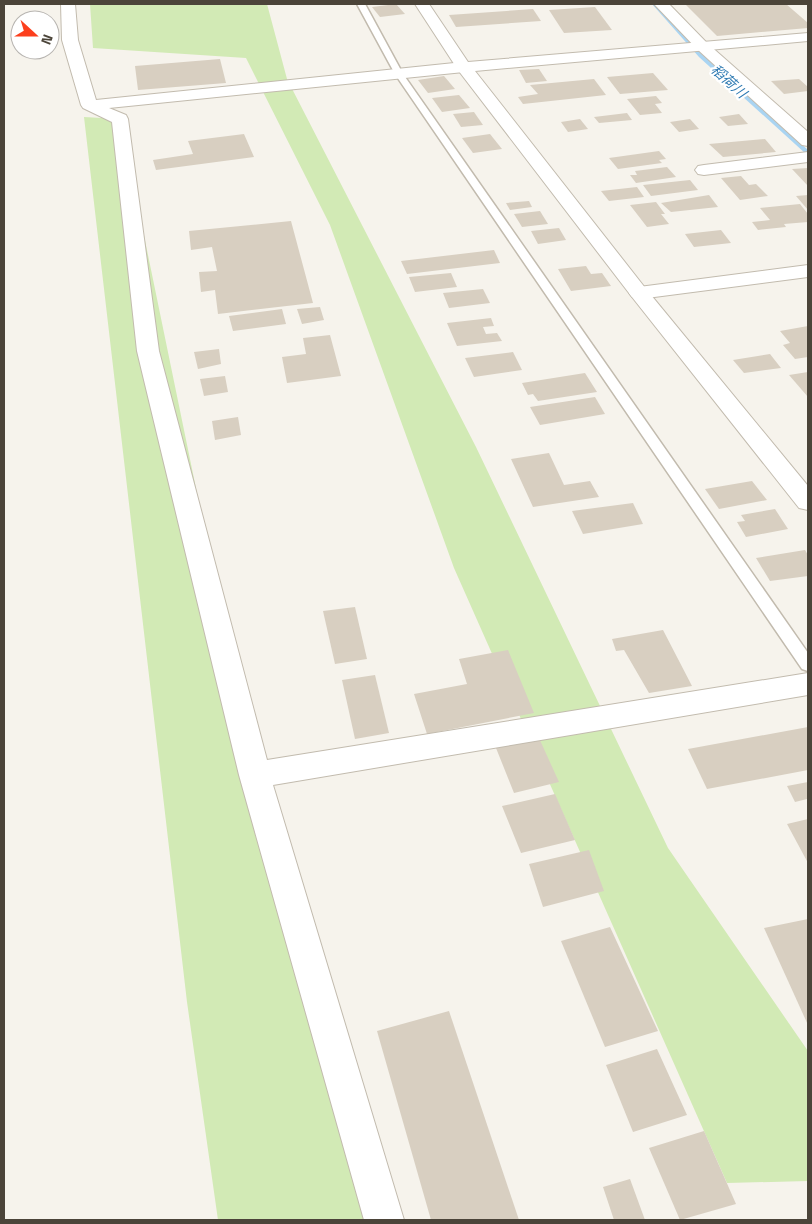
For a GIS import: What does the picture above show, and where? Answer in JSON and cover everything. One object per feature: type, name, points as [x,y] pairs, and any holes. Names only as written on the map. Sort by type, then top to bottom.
[{"type":"street","points":[[68,4],[70,40],[89,105],[120,119],[148,351],[256,775],[384,1220]]},
{"type":"street","points":[[422,4],[464,67],[639,293],[808,502]]},
{"type":"street","points":[[661,4],[700,46],[808,141]]},
{"type":"street","points":[[89,105],[464,67],[808,37]]},
{"type":"street","points":[[704,170],[804,158]]},
{"type":"street","points":[[639,293],[808,271]]},
{"type":"street","points":[[256,775],[808,684]]},
{"type":"lane","points":[[361,4],[399,74],[808,665]]},
{"type":"green space","points":[[90,4],[267,4],[287,79],[476,447],[668,848],[808,1051],[808,1181],[727,1183],[454,568],[330,225],[246,58],[93,48]]},
{"type":"green space","points":[[84,117],[120,119],[255,775],[372,1220],[218,1220],[187,1002]]},
{"type":"building","points":[[396,4],[405,14],[380,17],[372,7]]},
{"type":"building","points":[[685,4],[786,4],[808,23],[808,28],[717,36]]},
{"type":"building","points":[[595,7],[612,30],[564,33],[549,10]]},
{"type":"building","points":[[533,9],[541,21],[456,27],[449,15]]},
{"type":"building","points":[[220,59],[226,83],[138,90],[135,66]]},
{"type":"building","points":[[539,69],[547,81],[526,83],[519,70]]},
{"type":"building","points":[[653,73],[668,90],[620,94],[607,77]]},
{"type":"building","points":[[444,76],[455,89],[428,93],[418,80]]},
{"type":"building","points":[[594,79],[606,95],[523,104],[518,97],[538,94],[530,85]]},
{"type":"building","points":[[799,79],[808,87],[808,91],[784,94],[771,81]]},
{"type":"building","points":[[459,95],[470,108],[442,112],[432,98]]},
{"type":"building","points":[[656,96],[662,103],[655,104],[662,113],[640,115],[627,99]]},
{"type":"building","points":[[474,112],[483,125],[461,127],[453,114]]},
{"type":"building","points":[[627,113],[632,120],[599,123],[594,117]]},
{"type":"building","points":[[739,114],[748,124],[728,126],[719,117]]},
{"type":"building","points":[[580,119],[588,129],[568,132],[561,122]]},
{"type":"building","points":[[690,119],[699,129],[679,132],[670,122]]},
{"type":"building","points":[[244,134],[254,157],[156,170],[153,160],[193,154],[188,141]]},
{"type":"building","points":[[490,134],[502,149],[473,153],[462,138]]},
{"type":"building","points":[[765,139],[776,152],[723,157],[709,144]]},
{"type":"building","points":[[659,151],[666,159],[659,160],[662,163],[618,169],[609,158]]},
{"type":"building","points":[[667,167],[676,177],[636,183],[630,175],[637,175],[635,171]]},
{"type":"building","points":[[808,168],[808,186],[792,169]]},
{"type":"building","points":[[741,176],[749,185],[756,184],[768,196],[740,200],[721,178]]},
{"type":"building","points":[[690,180],[698,190],[651,196],[643,185]]},
{"type":"building","points":[[637,187],[644,197],[609,201],[601,191]]},
{"type":"building","points":[[709,195],[718,207],[671,212],[661,203]]},
{"type":"building","points":[[808,195],[808,210],[796,196]]},
{"type":"building","points":[[529,201],[532,207],[510,210],[506,203]]},
{"type":"building","points":[[656,202],[665,214],[661,214],[669,224],[647,227],[630,205]]},
{"type":"building","points":[[800,204],[808,214],[808,222],[784,224],[786,227],[758,230],[752,222],[770,220],[760,208]]},
{"type":"building","points":[[540,211],[548,224],[522,227],[514,214]]},
{"type":"building","points":[[291,221],[313,303],[218,314],[215,290],[201,292],[199,272],[217,271],[212,247],[191,250],[189,231]]},
{"type":"building","points":[[559,228],[566,240],[538,244],[531,231]]},
{"type":"building","points":[[721,230],[731,243],[694,247],[685,234]]},
{"type":"building","points":[[494,250],[500,263],[407,274],[401,261]]},
{"type":"building","points":[[586,266],[591,274],[602,273],[611,286],[571,291],[558,269]]},
{"type":"building","points":[[451,273],[457,287],[415,292],[409,277]]},
{"type":"building","points":[[483,289],[490,303],[449,308],[443,293]]},
{"type":"building","points":[[320,307],[324,320],[302,324],[297,309]]},
{"type":"building","points":[[282,309],[286,324],[233,331],[229,316]]},
{"type":"building","points":[[491,318],[494,326],[483,327],[486,334],[497,333],[502,341],[457,346],[447,323]]},
{"type":"building","points":[[808,326],[808,357],[795,359],[783,345],[790,343],[780,331]]},
{"type":"building","points":[[330,335],[341,376],[287,383],[282,357],[306,354],[303,338]]},
{"type":"building","points":[[219,349],[221,364],[198,369],[194,352]]},
{"type":"building","points":[[513,352],[522,370],[474,377],[465,358]]},
{"type":"building","points":[[770,354],[781,368],[744,373],[733,360]]},
{"type":"building","points":[[808,372],[808,397],[789,375]]},
{"type":"building","points":[[585,373],[597,392],[538,401],[533,394],[528,395],[522,383]]},
{"type":"building","points":[[225,376],[228,392],[204,396],[200,379]]},
{"type":"building","points":[[595,397],[605,414],[540,425],[530,407]]},
{"type":"building","points":[[238,417],[241,435],[215,440],[212,421]]},
{"type":"building","points":[[549,453],[564,485],[590,481],[599,497],[533,507],[511,459]]},
{"type":"building","points":[[752,481],[767,500],[719,509],[705,489]]},
{"type":"building","points":[[633,503],[643,524],[583,534],[572,511]]},
{"type":"building","points":[[775,509],[788,529],[746,537],[737,522],[745,521],[741,515]]},
{"type":"building","points":[[805,550],[808,555],[808,576],[770,581],[756,558]]},
{"type":"building","points":[[355,607],[367,659],[335,664],[323,611]]},
{"type":"building","points":[[663,630],[692,686],[649,693],[624,650],[616,651],[612,639]]},
{"type":"building","points":[[508,650],[534,713],[427,734],[414,694],[467,684],[459,659]]},
{"type":"building","points":[[375,675],[389,733],[355,739],[342,680]]},
{"type":"building","points":[[808,727],[808,770],[707,789],[688,749]]},
{"type":"building","points":[[539,738],[559,782],[514,793],[496,748]]},
{"type":"building","points":[[808,782],[808,802],[807,799],[795,802],[787,786]]},
{"type":"building","points":[[555,794],[575,840],[521,853],[502,806]]},
{"type":"building","points":[[808,819],[808,863],[787,824]]},
{"type":"building","points":[[589,850],[604,891],[543,907],[529,864]]},
{"type":"building","points":[[808,919],[808,1025],[764,928]]},
{"type":"building","points":[[610,927],[658,1031],[605,1047],[561,941]]},
{"type":"building","points":[[449,1011],[519,1220],[431,1220],[377,1031]]},
{"type":"building","points":[[657,1049],[687,1115],[633,1132],[606,1065]]},
{"type":"building","points":[[704,1131],[736,1204],[680,1220],[649,1148]]},
{"type":"building","points":[[630,1179],[645,1220],[614,1220],[603,1187]]},
{"type":"waterway","name":"稻荷川","points":[[655,4],[701,56],[808,153]]}]
